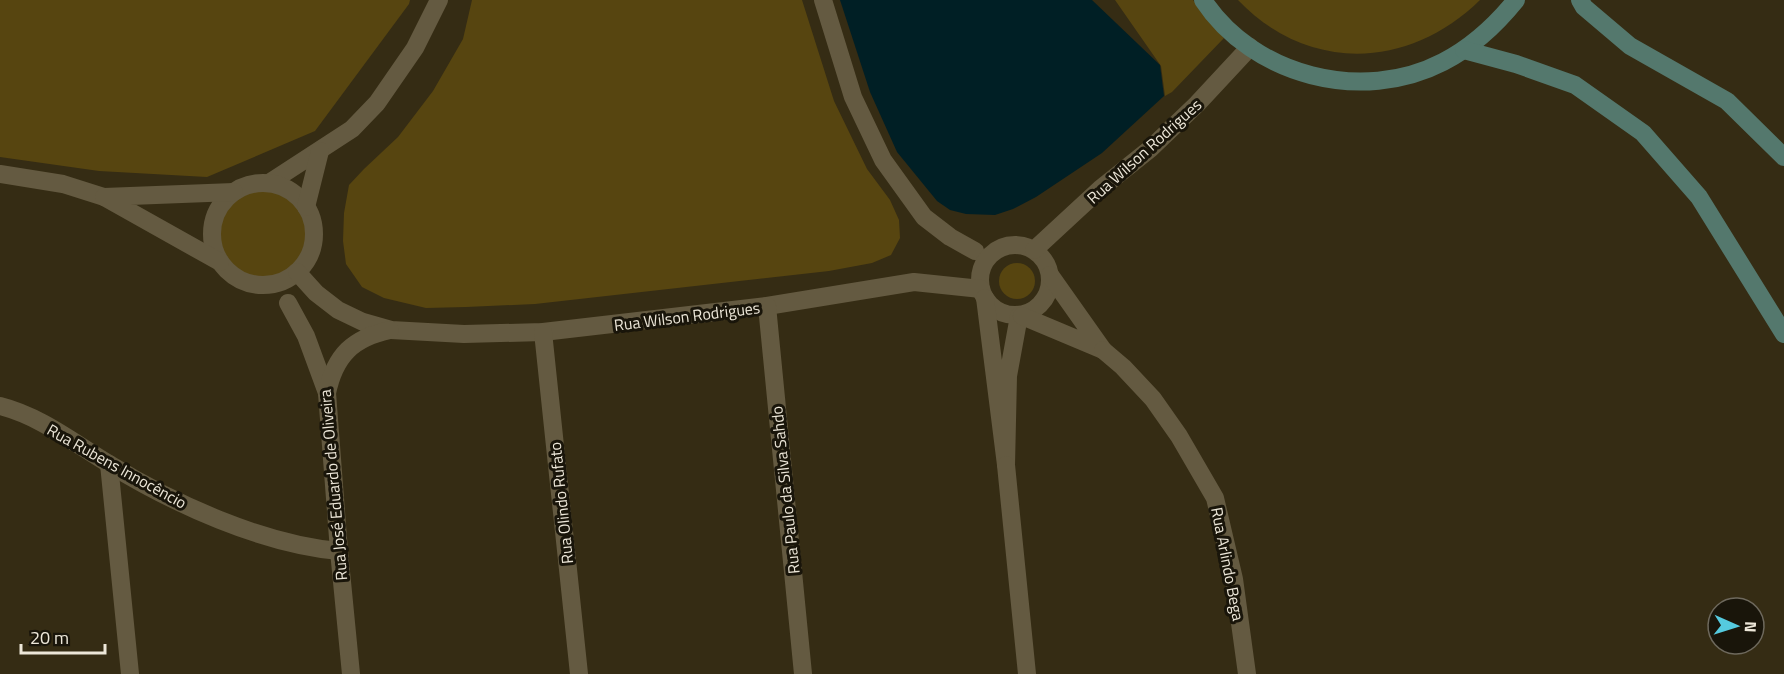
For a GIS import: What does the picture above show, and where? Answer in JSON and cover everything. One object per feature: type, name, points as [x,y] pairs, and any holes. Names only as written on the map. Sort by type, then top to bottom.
[{"type":"main road","points":[[1203,0],[1228,30],[1271,60],[1318,77],[1344,81],[1394,78],[1442,63],[1483,35],[1501,19],[1516,0]]},
{"type":"main road","points":[[1580,0],[1584,7],[1630,46],[1727,101],[1784,157]]},
{"type":"main road","points":[[1464,50],[1516,64],[1575,85],[1643,133],[1700,197],[1784,334]]},
{"type":"street","points":[[269,183],[352,129],[377,103],[415,48],[440,0]]},
{"type":"street","points":[[823,0],[853,97],[883,160],[924,217],[950,237],[975,251],[994,253]]},
{"type":"street","name":"Rua Wilson Rodrigues","points":[[1034,250],[1100,189],[1150,150],[1250,47]]},
{"type":"street","points":[[306,207],[320,151]]},
{"type":"street","points":[[0,174],[63,184],[104,197],[220,262],[231,274],[244,282],[260,285],[273,285],[291,276],[309,256],[314,237],[313,224],[306,207],[290,190],[277,184],[248,185],[234,192],[222,202],[213,224],[214,248],[220,262]]},
{"type":"street","points":[[104,197],[234,192]]},
{"type":"street","points":[[1024,246],[1034,250],[1048,266],[1050,275],[1048,293],[1038,308],[1020,316],[1006,315],[994,309],[982,287],[986,261],[1003,247],[1024,246]]},
{"type":"street","points":[[975,251],[1006,465],[1027,674]]},
{"type":"street","name":"Rua Arlindo Bega","points":[[1050,275],[1103,350],[1123,367],[1153,399],[1179,436],[1215,498],[1234,579],[1247,674]]},
{"type":"street","name":"Rua Wilson Rodrigues","points":[[291,276],[338,310],[363,322],[391,330],[464,334],[543,332],[767,306],[914,282],[982,287]]},
{"type":"street","name":"Rua José Eduardo de Oliveira","points":[[288,303],[291,276]]},
{"type":"street","name":"Rua José Eduardo de Oliveira","points":[[260,285],[288,303],[306,336],[327,393],[351,674]]},
{"type":"street","name":"Rua Paulo da Silva Sahdo","points":[[767,306],[803,674]]},
{"type":"street","points":[[1006,465],[1008,376],[1020,316]]},
{"type":"street","name":"Rua Arlindo Bega","points":[[1020,316],[1103,350]]},
{"type":"street","name":"Rua Wilson Rodrigues","points":[[327,393],[330,377],[337,362],[347,349],[360,339],[391,330]]},
{"type":"street","name":"Rua Olindo Rufato","points":[[543,332],[579,674]]},
{"type":"street","name":"Rua Rubens Innocêncio","points":[[0,406],[15,410],[60,434],[163,495],[211,516],[301,546],[339,551]]},
{"type":"street","points":[[109,464],[130,674]]},
{"type":"shaded area","points":[[0,0],[410,0],[315,131],[207,177],[99,171],[0,157]]},
{"type":"shaded area","points":[[472,0],[802,0],[834,101],[867,169],[890,200],[899,220],[900,238],[891,255],[872,263],[829,271],[535,304],[426,308],[384,298],[362,287],[346,264],[343,241],[344,213],[349,185],[398,137],[433,91],[463,39]]},
{"type":"shaded area","points":[[1115,0],[1193,0],[1224,38],[1172,92],[1165,96],[1161,66]]},
{"type":"shaded area","points":[[1238,0],[1480,0],[1452,23],[1422,40],[1390,50],[1358,54],[1326,51],[1295,41],[1265,24]]},
{"type":"shaded area","points":[[255,191],[271,191],[294,203],[303,217],[306,234],[303,251],[294,265],[271,277],[255,277],[239,270],[227,258],[220,242],[220,226],[227,210],[239,198]]},
{"type":"shaded area","points":[[1017,263],[1030,268],[1035,281],[1030,294],[1017,299],[1004,294],[999,281],[1004,268]]},
{"type":"water","points":[[840,0],[1092,0],[1160,65],[1164,96],[1102,153],[1036,197],[995,215],[966,214],[950,210],[937,201],[897,152],[870,92]]}]
